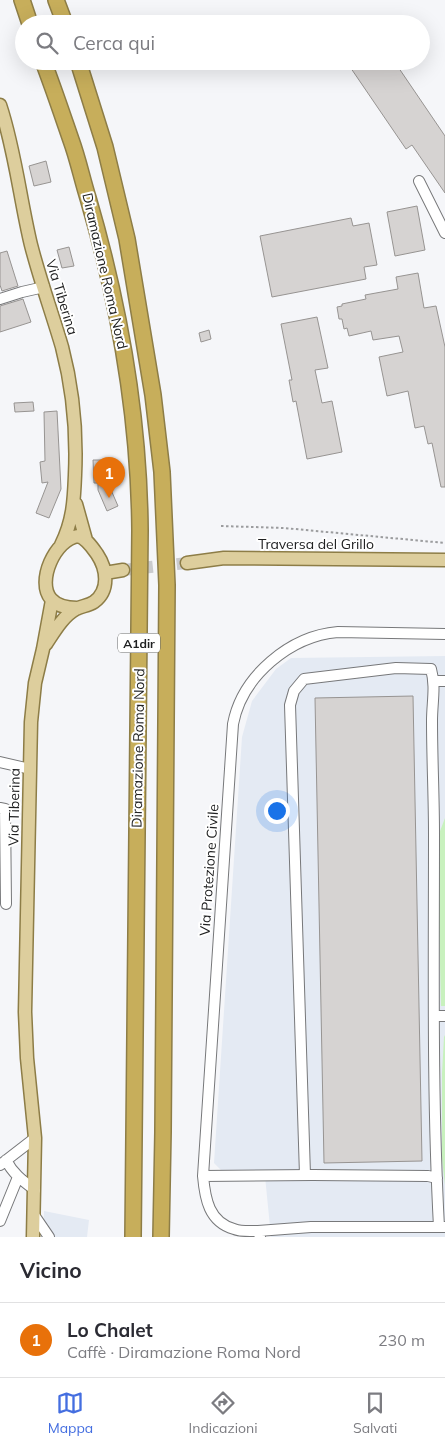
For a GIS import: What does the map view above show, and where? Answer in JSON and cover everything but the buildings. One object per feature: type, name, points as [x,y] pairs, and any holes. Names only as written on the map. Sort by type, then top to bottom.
[{"type":"highway","points":[[22,0],[27,15]]},
{"type":"highway","points":[[56,0],[62,15]]},
{"type":"highway","name":"Diramazione Roma Nord","points":[[46,70],[72,141],[109,276],[125,356],[138,469],[140,530],[133,1237]]},
{"type":"highway","name":"Diramazione Roma Nord","points":[[81,70],[105,147],[127,239],[152,386],[162,472],[167,585],[161,1237]]},
{"type":"main road","name":"Via Tiberina","points":[[0,105],[8,131],[32,247],[64,359],[73,410],[76,455],[74,500],[69,528],[61,545],[51,559],[47,573],[46,586],[52,600],[44,648],[35,683],[32,708],[25,1012],[27,1058],[35,1138],[33,1237]]},
{"type":"main road","name":"Via Tiberina","points":[[44,648],[58,628],[77,608],[90,605],[104,589],[105,573],[100,559],[86,540],[74,500]]},
{"type":"main road","points":[[61,545],[74,536],[81,536],[86,540]]},
{"type":"main road","name":"Traversa del Grillo","points":[[187,563],[224,558],[442,562]]},
{"type":"main road","points":[[105,573],[123,570]]},
{"type":"main road","points":[[52,600],[64,607],[77,608]]},
{"type":"street","points":[[419,181],[445,233]]},
{"type":"street","points":[[0,299],[44,287]]},
{"type":"street","name":"Via Protezione Civile","points":[[442,1227],[311,1227],[259,1234],[236,1230],[222,1224],[211,1212],[205,1196],[203,1176],[233,724],[238,702],[250,684],[268,664],[287,650],[307,639],[338,632],[443,632]]},
{"type":"street","points":[[305,1175],[290,704],[294,691],[304,679],[396,668],[431,668],[440,681],[432,720],[440,808],[440,1016],[436,1178],[442,1227]]},
{"type":"street","points":[[0,762],[30,769]]},
{"type":"street","points":[[0,808],[4,809],[6,904]]},
{"type":"street","points":[[35,1138],[3,1162],[18,1178],[35,1190]]},
{"type":"street","points":[[203,1176],[428,1176],[436,1178]]},
{"type":"street","points":[[0,1221],[18,1178]]},
{"type":"street","points":[[34,1215],[49,1237]]},
{"type":"path","points":[[221,526],[284,528],[445,543]]},
{"type":"shaded area","points":[[445,656],[445,1237],[271,1237],[265,1176],[226,1175],[214,1163],[242,737],[252,701],[276,669],[291,658]]},
{"type":"shaded area","points":[[44,1211],[89,1220],[87,1237],[43,1237]]},
{"type":"green space","points":[[445,818],[445,1006],[441,1006],[437,839]]},
{"type":"green space","points":[[445,1035],[445,1185],[442,1159],[442,1073]]},
{"type":"tunnel","points":[[123,570],[187,563]]},
{"type":"place","name":"Lo Chalet","points":[[109,498]]}]
